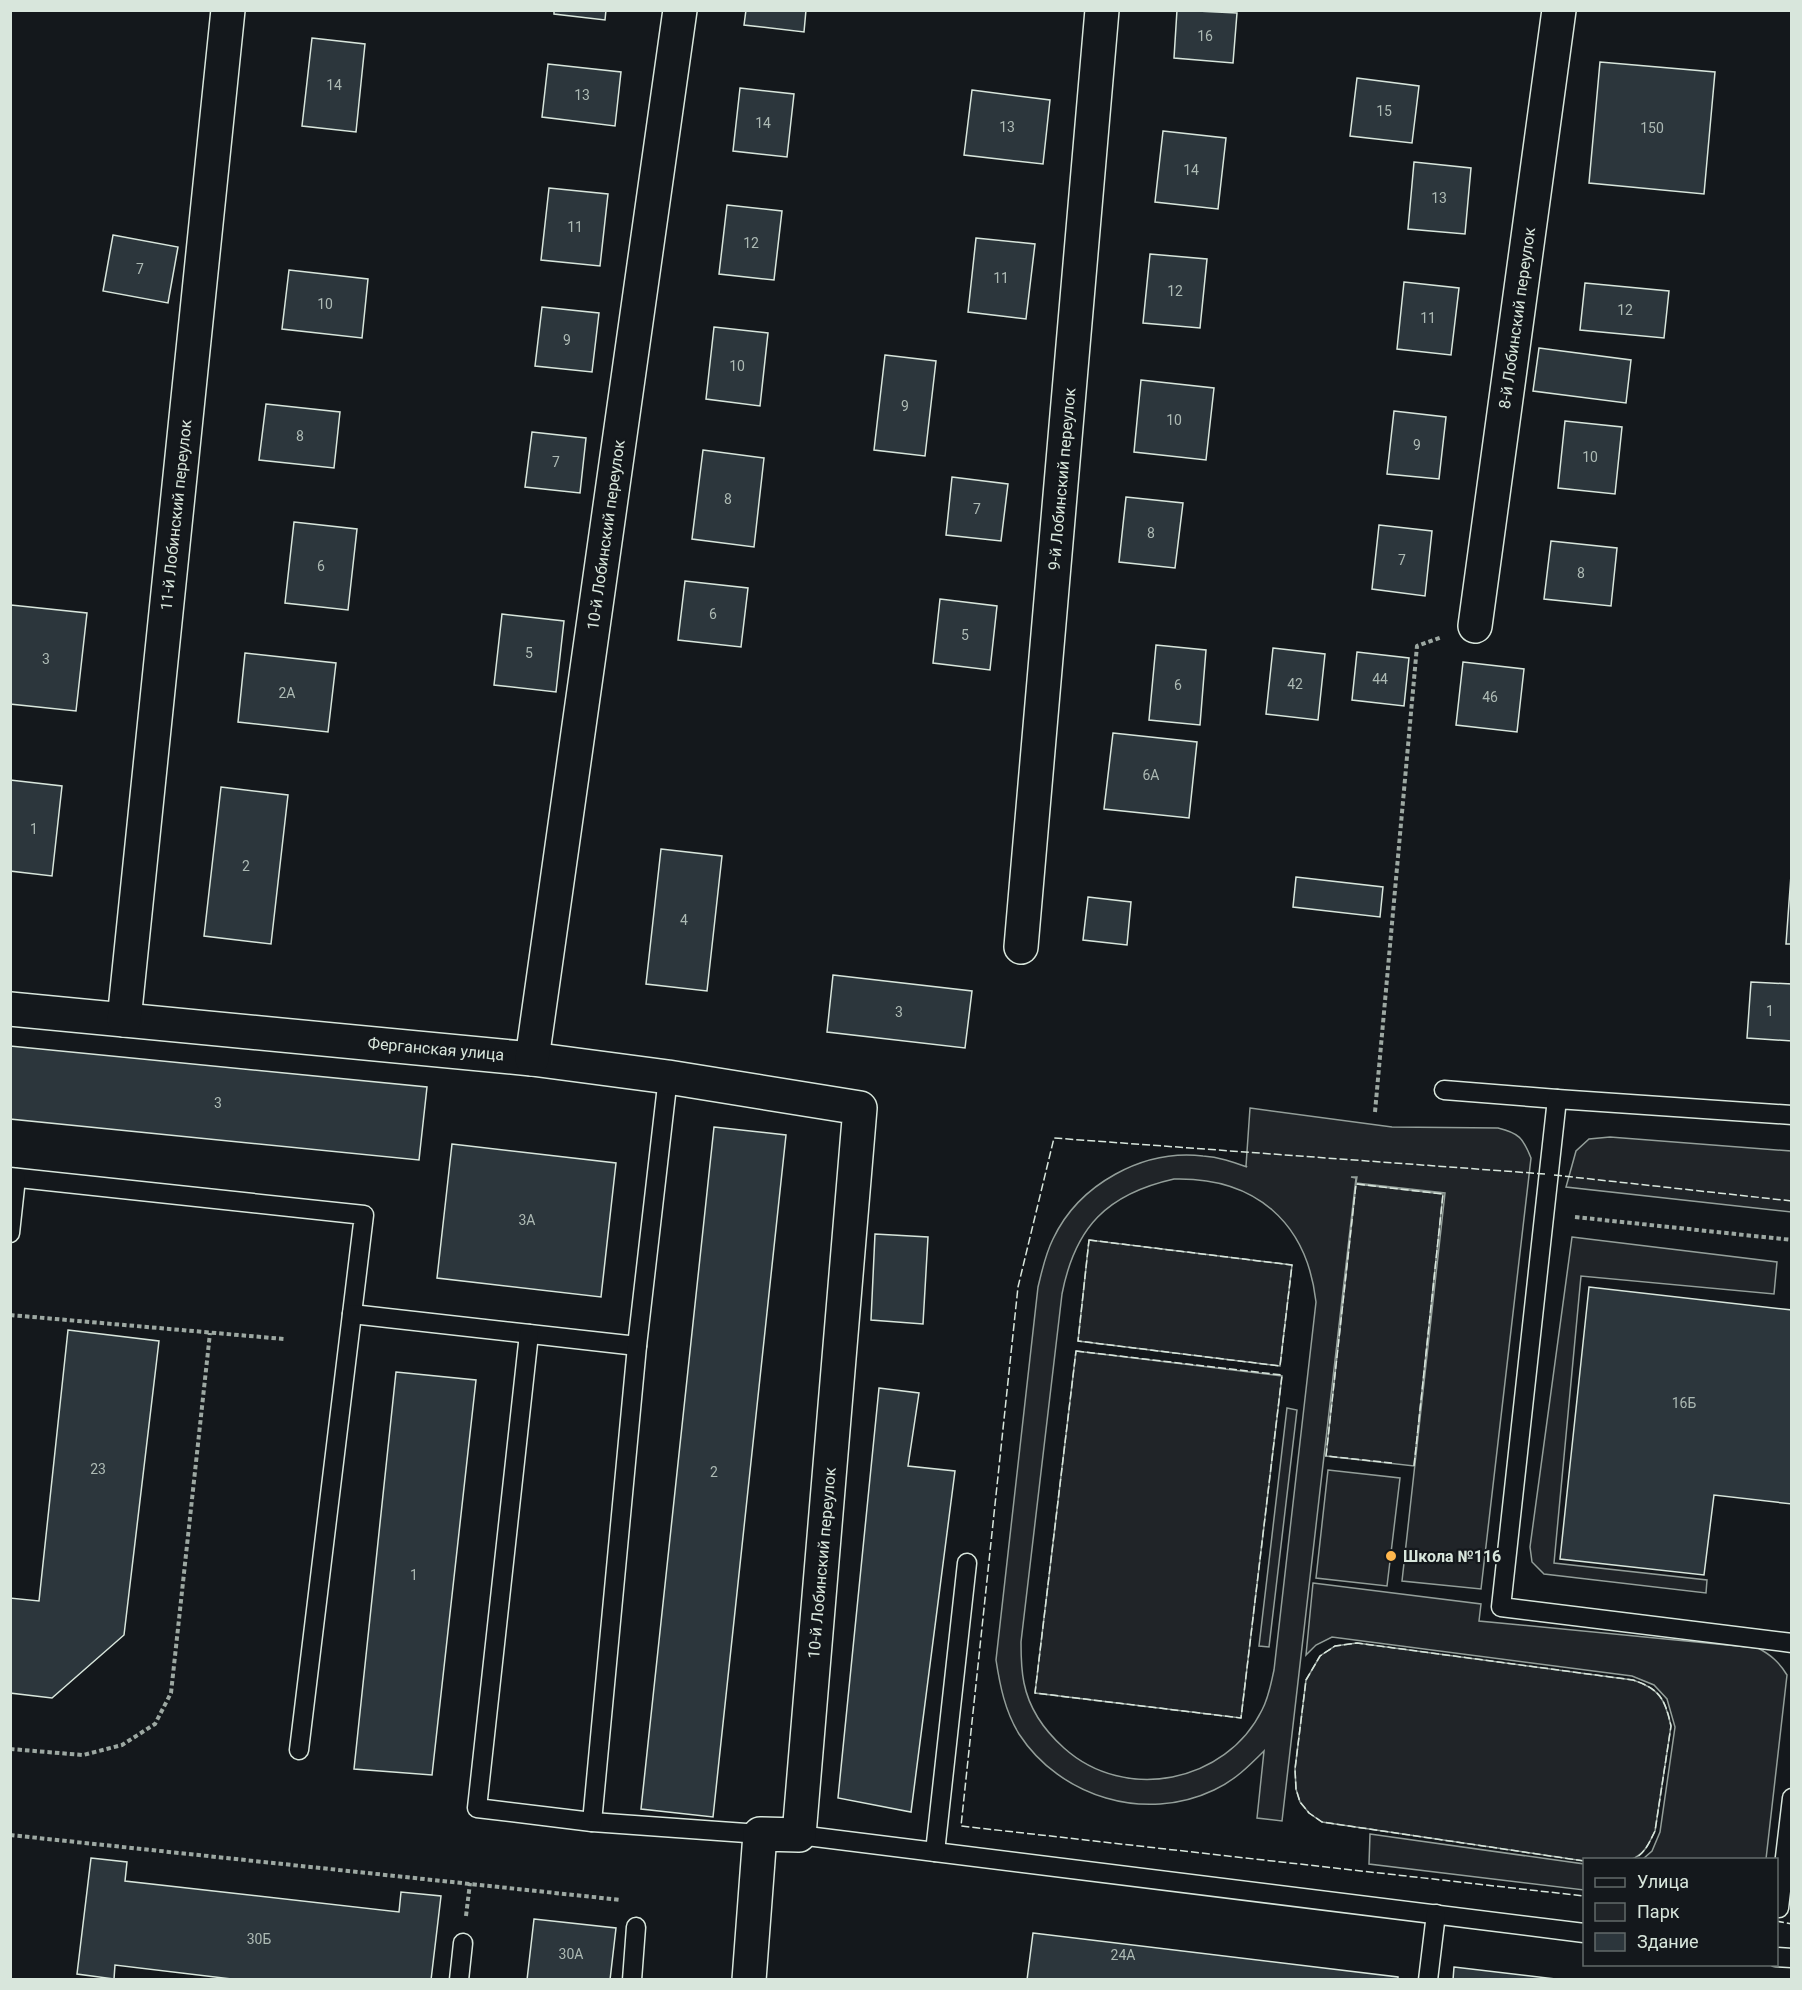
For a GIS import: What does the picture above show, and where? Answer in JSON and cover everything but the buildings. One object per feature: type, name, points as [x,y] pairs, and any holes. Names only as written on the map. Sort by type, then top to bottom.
[{"type":"street","name":"11-й Лобинский переулок","points":[[124,1020],[228,10]]},
{"type":"street","name":"10-й Лобинский переулок","points":[[532,1059],[680,10]]},
{"type":"street","name":"9-й Лобинский переулок","points":[[1021,947],[1102,10]]},
{"type":"street","name":"8-й Лобинский переулок","points":[[1474,626],[1559,10]]},
{"type":"street","name":"Ферганская улица","points":[[10,1009],[532,1059],[668,1077],[860,1108]]},
{"type":"street","name":"10-й Лобинский переулок","points":[[799,1834],[860,1108]]},
{"type":"street","points":[[749,1980],[760,1834],[799,1834]]},
{"type":"lane","points":[[592,1822],[637,1346],[668,1077]]},
{"type":"lane","points":[[1444,1090],[1791,1115]]},
{"type":"lane","points":[[1557,1099],[1501,1607],[1791,1643]]},
{"type":"lane","points":[[10,1233],[13,1177],[364,1215],[299,1750]]},
{"type":"lane","points":[[352,1314],[637,1346]]},
{"type":"lane","points":[[529,1334],[477,1808],[592,1822],[760,1834]]},
{"type":"lane","points":[[935,1852],[967,1563]]},
{"type":"lane","points":[[1779,1908],[1791,1797]]},
{"type":"lane","points":[[799,1834],[1583,1933]]},
{"type":"lane","points":[[1428,1980],[1436,1914]]},
{"type":"lane","points":[[632,1980],[636,1927]]},
{"type":"lane","points":[[459,1980],[463,1943]]},
{"type":"path","points":[[1374,1112],[1417,646],[1474,626]]},
{"type":"path","points":[[1546,1214],[1791,1240]]},
{"type":"path","points":[[10,1316],[284,1339]]},
{"type":"path","points":[[10,1749],[83,1755],[122,1745],[155,1724],[171,1693],[210,1333]]},
{"type":"path","points":[[10,1834],[639,1902],[636,1927]]},
{"type":"green space","points":[[1250,1108],[1392,1127],[1498,1128],[1516,1134],[1531,1158],[1481,1589],[1402,1581],[1445,1193],[1356,1183],[1357,1177],[1351,1177],[1356,1178],[1282,1821],[1257,1818],[1264,1751],[1228,1782],[1187,1800],[1160,1804],[1133,1803],[1106,1798],[1081,1788],[1057,1774],[1036,1756],[1019,1734],[1004,1698],[996,1660],[1038,1287],[1053,1239],[1064,1219],[1079,1202],[1115,1174],[1136,1165],[1158,1158],[1180,1155],[1215,1157],[1246,1166]],"holes":[[[1174,1179],[1203,1180],[1229,1186],[1252,1196],[1272,1210],[1288,1227],[1301,1249],[1311,1274],[1316,1302],[1274,1670],[1270,1690],[1262,1710],[1246,1735],[1224,1754],[1200,1769],[1172,1777],[1144,1779],[1116,1776],[1089,1765],[1064,1748],[1050,1734],[1034,1710],[1026,1692],[1022,1673],[1021,1642],[1062,1294],[1068,1270],[1085,1232],[1113,1204],[1130,1194]]]},
{"type":"green space","points":[[1610,1137],[1791,1151],[1791,1212],[1566,1187],[1576,1151],[1589,1139]]},
{"type":"green space","points":[[1356,1184],[1443,1194],[1414,1466],[1326,1456]]},
{"type":"green space","points":[[1572,1237],[1777,1262],[1774,1294],[1581,1276],[1554,1563],[1707,1580],[1706,1593],[1544,1574],[1532,1562],[1530,1547]]},
{"type":"green space","points":[[1089,1240],[1292,1265],[1280,1366],[1078,1341]]},
{"type":"green space","points":[[1076,1351],[1282,1376],[1241,1718],[1035,1693]]},
{"type":"green space","points":[[1287,1408],[1297,1410],[1269,1647],[1259,1646]]},
{"type":"green space","points":[[1328,1470],[1400,1478],[1387,1586],[1316,1578]]},
{"type":"green space","points":[[1313,1583],[1481,1604],[1479,1621],[1758,1648],[1771,1656],[1787,1675],[1766,1858],[1644,1858],[1652,1851],[1660,1832],[1675,1727],[1667,1699],[1654,1685],[1632,1676],[1332,1637],[1316,1645],[1306,1655]]},
{"type":"green space","points":[[1357,1643],[1633,1680],[1649,1687],[1660,1696],[1671,1726],[1655,1831],[1646,1848],[1634,1858],[1583,1858],[1583,1861],[1322,1822],[1309,1813],[1300,1802],[1296,1789],[1295,1769],[1306,1680],[1320,1656],[1335,1646]]},
{"type":"green space","points":[[1370,1834],[1583,1864],[1583,1890],[1369,1864]]},
{"type":"fence","points":[[1545,1174],[1054,1138],[1018,1287],[961,1826],[1583,1896]]},
{"type":"fence","points":[[1554,1175],[1792,1201]]},
{"type":"fence","points":[[1392,1463],[1326,1456],[1356,1184],[1443,1194],[1414,1466]]},
{"type":"fence","points":[[1089,1240],[1292,1265],[1280,1366],[1078,1341],[1089,1240]]},
{"type":"fence","points":[[1076,1351],[1282,1375],[1241,1718],[1035,1693],[1076,1351]]},
{"type":"fence","points":[[1583,1861],[1322,1822],[1309,1813],[1300,1802],[1296,1789],[1295,1769],[1306,1680],[1320,1656],[1335,1646],[1357,1643],[1633,1680],[1649,1687],[1660,1696],[1671,1726],[1655,1831],[1649,1844],[1636,1858]]},
{"type":"fence","points":[[1778,1921],[1792,1924]]},
{"type":"place","name":"Школа №116","points":[[1391,1556]]}]
